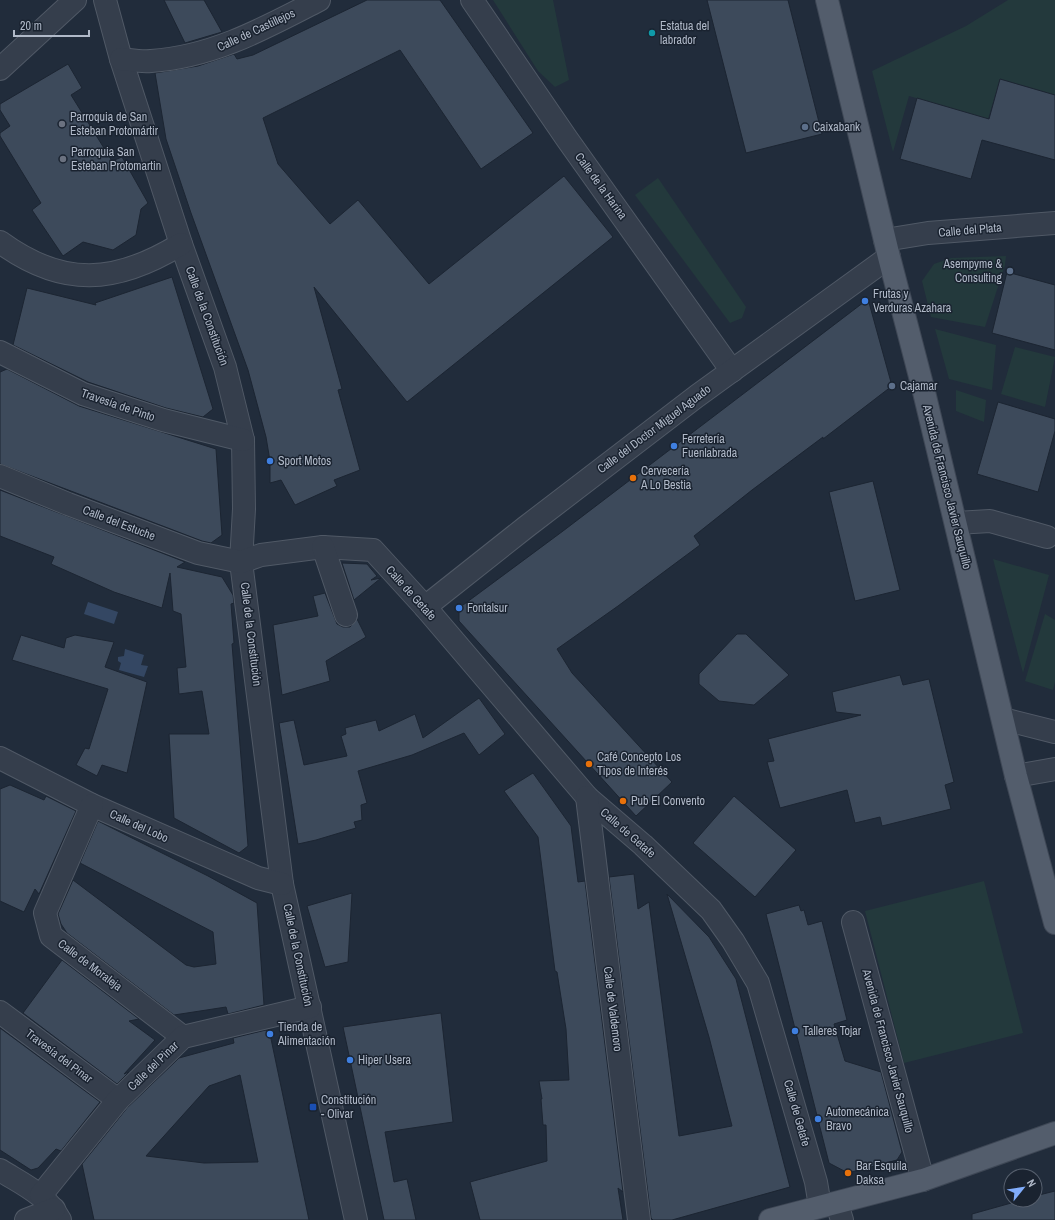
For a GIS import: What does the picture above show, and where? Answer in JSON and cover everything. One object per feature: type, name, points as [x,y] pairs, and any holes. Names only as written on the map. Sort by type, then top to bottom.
[{"type":"main road","name":"Avenida de Francisco Javier Sauquillo","points":[[827,0],[956,523],[1016,776],[1055,923]]},
{"type":"main road","points":[[770,1220],[833,1210],[1055,1133]]},
{"type":"street","points":[[0,69],[75,0]]},
{"type":"street","name":"Calle de la Constitución","points":[[105,0],[121,59],[181,244],[226,367],[243,440],[244,509],[241,562],[282,884],[356,1220]]},
{"type":"street","name":"Calle de Castillejos","points":[[121,59],[150,61],[191,56],[214,50],[249,36],[319,0]]},
{"type":"street","name":"Calle de la Harina","points":[[472,0],[567,139],[732,371]]},
{"type":"street","name":"Calle del Plata","points":[[887,248],[928,233],[1055,223]]},
{"type":"street","points":[[0,242],[12,251],[54,270],[85,276],[110,275],[134,267],[159,258],[181,244]]},
{"type":"street","name":"Calle del Doctor Miguel Aguado","points":[[425,608],[532,522],[732,371],[887,248]]},
{"type":"street","name":"Travesía de Pinto","points":[[0,352],[84,394],[163,420],[243,440]]},
{"type":"street","name":"Calle del Estuche","points":[[0,476],[68,504],[198,553],[241,562]]},
{"type":"street","points":[[956,523],[990,521],[1047,537]]},
{"type":"street","points":[[323,547],[346,615]]},
{"type":"street","name":"Calle de Getafe","points":[[241,562],[261,555],[323,547],[373,550],[425,608],[587,797],[643,845],[710,910],[733,941],[758,983],[816,1182],[833,1210]]},
{"type":"street","points":[[1003,719],[1055,732]]},
{"type":"street","name":"Calle del Lobo","points":[[2,764],[258,878],[282,884]]},
{"type":"street","points":[[1016,776],[1055,769]]},
{"type":"street","name":"Calle de Valdemoro","points":[[587,797],[639,1220]]},
{"type":"street","name":"Calle de Moraleja","points":[[92,805],[45,913],[51,936],[183,1037]]},
{"type":"street","name":"Avenida de Francisco Javier Sauquillo","points":[[853,922],[923,1180]]},
{"type":"street","name":"Calle del Pinar","points":[[51,1208],[118,1100],[183,1037],[310,1007]]},
{"type":"street","name":"Travesía del Pinar","points":[[0,1012],[118,1100]]},
{"type":"street","points":[[0,1170],[51,1208],[26,1220]]},
{"type":"green space","points":[[493,0],[553,0],[569,80],[555,87],[538,71]]},
{"type":"green space","points":[[1008,0],[1055,0],[1055,95],[1000,79],[988,119],[909,96],[893,152],[872,71],[966,26]]},
{"type":"green space","points":[[658,178],[746,307],[742,318],[730,323],[635,195]]},
{"type":"green space","points":[[1006,256],[1005,265],[985,327],[931,317],[922,281],[934,264],[951,258]]},
{"type":"green space","points":[[935,329],[996,345],[992,390],[949,379]]},
{"type":"green space","points":[[1015,347],[1055,357],[1045,407],[1001,394]]},
{"type":"green space","points":[[956,390],[986,400],[984,422],[956,411]]},
{"type":"green space","points":[[993,559],[1049,575],[1023,673]]},
{"type":"green space","points":[[1045,614],[1055,620],[1055,682],[1053,690],[1025,681]]},
{"type":"green space","points":[[984,881],[1023,1033],[904,1063],[865,911]]},
{"type":"water","points":[[88,602],[118,612],[114,624],[84,614]]},
{"type":"water","points":[[125,649],[144,655],[141,665],[148,666],[144,677],[119,670],[121,663],[118,661],[118,657],[124,656]]},
{"type":"building","points":[[164,0],[204,0],[222,32],[185,43]]},
{"type":"building","points":[[367,0],[440,0],[533,133],[481,169],[400,50],[263,118],[278,164],[330,224],[358,200],[429,284],[564,176],[613,237],[407,402],[314,287],[342,389],[338,390],[360,470],[334,480],[337,486],[295,505],[281,480],[270,483],[270,461],[266,437],[248,370],[166,139],[155,73],[198,66],[234,54],[237,59],[253,55]]},
{"type":"building","points":[[707,0],[788,0],[822,134],[746,153]]},
{"type":"building","name":"Parroquia de San Esteban Protomártir","points":[[68,64],[82,88],[71,95],[112,161],[122,157],[148,203],[141,209],[136,235],[113,250],[83,242],[63,256],[32,210],[41,203],[0,136],[0,133],[10,126],[0,110],[0,104]]},
{"type":"building","points":[[1000,79],[1055,95],[1055,160],[982,140],[971,179],[900,159],[917,98],[989,119]]},
{"type":"building","points":[[1007,272],[1055,285],[1055,350],[992,333]]},
{"type":"building","points":[[172,277],[213,409],[203,417],[166,408],[88,382],[13,345],[27,288],[96,305],[95,303]]},
{"type":"building","points":[[868,299],[892,386],[823,439],[823,437],[752,490],[694,536],[700,545],[557,649],[572,673],[672,782],[636,816],[459,621],[459,608],[563,531]]},
{"type":"building","points":[[7,369],[79,406],[216,449],[222,535],[211,543],[202,541],[0,464],[0,372]]},
{"type":"building","points":[[998,402],[1055,419],[1055,431],[1038,492],[977,474]]},
{"type":"building","points":[[873,481],[900,590],[855,601],[829,492]]},
{"type":"building","points":[[0,490],[185,562],[177,567],[222,577],[233,595],[234,603],[231,604],[234,643],[232,644],[248,846],[239,853],[174,818],[169,734],[209,734],[202,691],[179,694],[177,668],[186,667],[181,614],[173,611],[170,573],[162,608],[114,592],[51,564],[54,557],[0,536]]},
{"type":"building","points":[[342,563],[367,564],[377,576],[371,580],[381,578],[354,600]]},
{"type":"building","points":[[325,593],[337,624],[343,627],[350,627],[357,619],[366,637],[326,661],[330,681],[282,695],[273,625],[318,616],[313,596]]},
{"type":"building","points":[[737,634],[746,634],[789,675],[754,705],[719,701],[699,684],[699,674]]},
{"type":"building","points":[[21,635],[64,648],[66,638],[75,635],[114,642],[105,667],[147,682],[127,773],[102,765],[97,776],[76,765],[85,748],[89,749],[108,689],[12,660]]},
{"type":"building","points":[[900,675],[903,685],[929,679],[954,782],[945,785],[951,809],[882,826],[880,817],[855,823],[847,790],[780,808],[767,762],[774,761],[768,739],[861,715],[836,712],[832,692]]},
{"type":"building","points":[[479,698],[505,734],[479,755],[464,733],[412,755],[358,771],[367,803],[361,805],[362,820],[354,822],[356,828],[298,844],[279,723],[294,720],[304,765],[347,756],[341,736],[346,734],[345,728],[376,720],[379,731],[415,714],[423,738]]},
{"type":"building","points":[[533,773],[571,826],[578,882],[585,881],[623,1192],[618,1188],[623,1220],[480,1220],[470,1182],[547,1161],[546,1125],[543,1125],[542,1099],[539,1081],[569,1080],[566,1029],[557,972],[555,971],[538,837],[504,791]]},
{"type":"building","points":[[10,785],[44,800],[46,796],[76,811],[39,894],[35,889],[24,912],[0,901],[0,789]]},
{"type":"building","points":[[734,796],[796,850],[755,897],[693,843]]},
{"type":"building","points":[[98,821],[208,876],[257,903],[264,1005],[228,1014],[226,1007],[174,1015],[67,933],[61,924],[58,914],[73,880],[186,965],[194,967],[216,964],[213,932],[80,863]]},
{"type":"building","points":[[634,874],[638,909],[649,902],[679,1136],[732,1126],[709,1037],[667,894],[709,937],[736,979],[790,1187],[672,1220],[653,1220],[651,1218],[609,877]]},
{"type":"building","points":[[352,893],[348,962],[325,967],[307,906]]},
{"type":"building","points":[[799,905],[801,911],[804,910],[808,925],[822,921],[847,1020],[834,1024],[845,1061],[881,1072],[902,1152],[897,1160],[848,1173],[829,1163],[766,914]]},
{"type":"building","points":[[62,960],[139,1019],[129,1021],[155,1040],[124,1074],[129,1072],[117,1084],[23,1013]]},
{"type":"building","points":[[441,1013],[453,1122],[385,1132],[394,1182],[407,1179],[416,1220],[384,1220],[343,1027]]},
{"type":"building","points":[[0,1028],[100,1102],[61,1151],[56,1149],[38,1168],[31,1170],[0,1150]]},
{"type":"building","points":[[266,1030],[267,1034],[270,1034],[309,1220],[94,1220],[82,1164],[127,1108],[179,1058],[234,1043],[233,1038]],"holes":[[[240,1075],[258,1162],[204,1163],[146,1156],[209,1086]]]},
{"type":"building","points":[[1055,1191],[1055,1220],[972,1220],[972,1214],[1003,1205],[1003,1208],[1043,1208],[1043,1194]]},
{"type":"place","name":"Estatua del labrador","points":[[652,33]]},
{"type":"place","name":"Parroquia de San Esteban Protomártir","points":[[62,124]]},
{"type":"place","name":"Caixabank","points":[[805,127]]},
{"type":"place","name":"Parroquia San Esteban Protomartin","points":[[63,159]]},
{"type":"place","name":"Asempyme & Consulting","points":[[1010,271]]},
{"type":"place","name":"Frutas y Verduras Azahara","points":[[865,301]]},
{"type":"place","name":"Cajamar","points":[[892,386]]},
{"type":"place","name":"Ferretería Fuenlabrada","points":[[674,446]]},
{"type":"place","name":"Sport Motos","points":[[270,461]]},
{"type":"place","name":"Cervecería A Lo Bestia","points":[[633,478]]},
{"type":"place","name":"Fontalsur","points":[[459,608]]},
{"type":"place","name":"Café Concepto Los Tipos de Interés","points":[[589,764]]},
{"type":"place","name":"Pub El Convento","points":[[623,801]]},
{"type":"place","name":"Talleres Tojar","points":[[795,1031]]},
{"type":"place","name":"Tienda de Alimentación","points":[[270,1034]]},
{"type":"place","name":"Hiper Usera","points":[[350,1060]]},
{"type":"place","name":"Constitución - Olivar","points":[[313,1107]]},
{"type":"place","name":"Automecánica Bravo","points":[[818,1119]]},
{"type":"place","name":"Bar Esquila Daksa","points":[[848,1173]]}]
